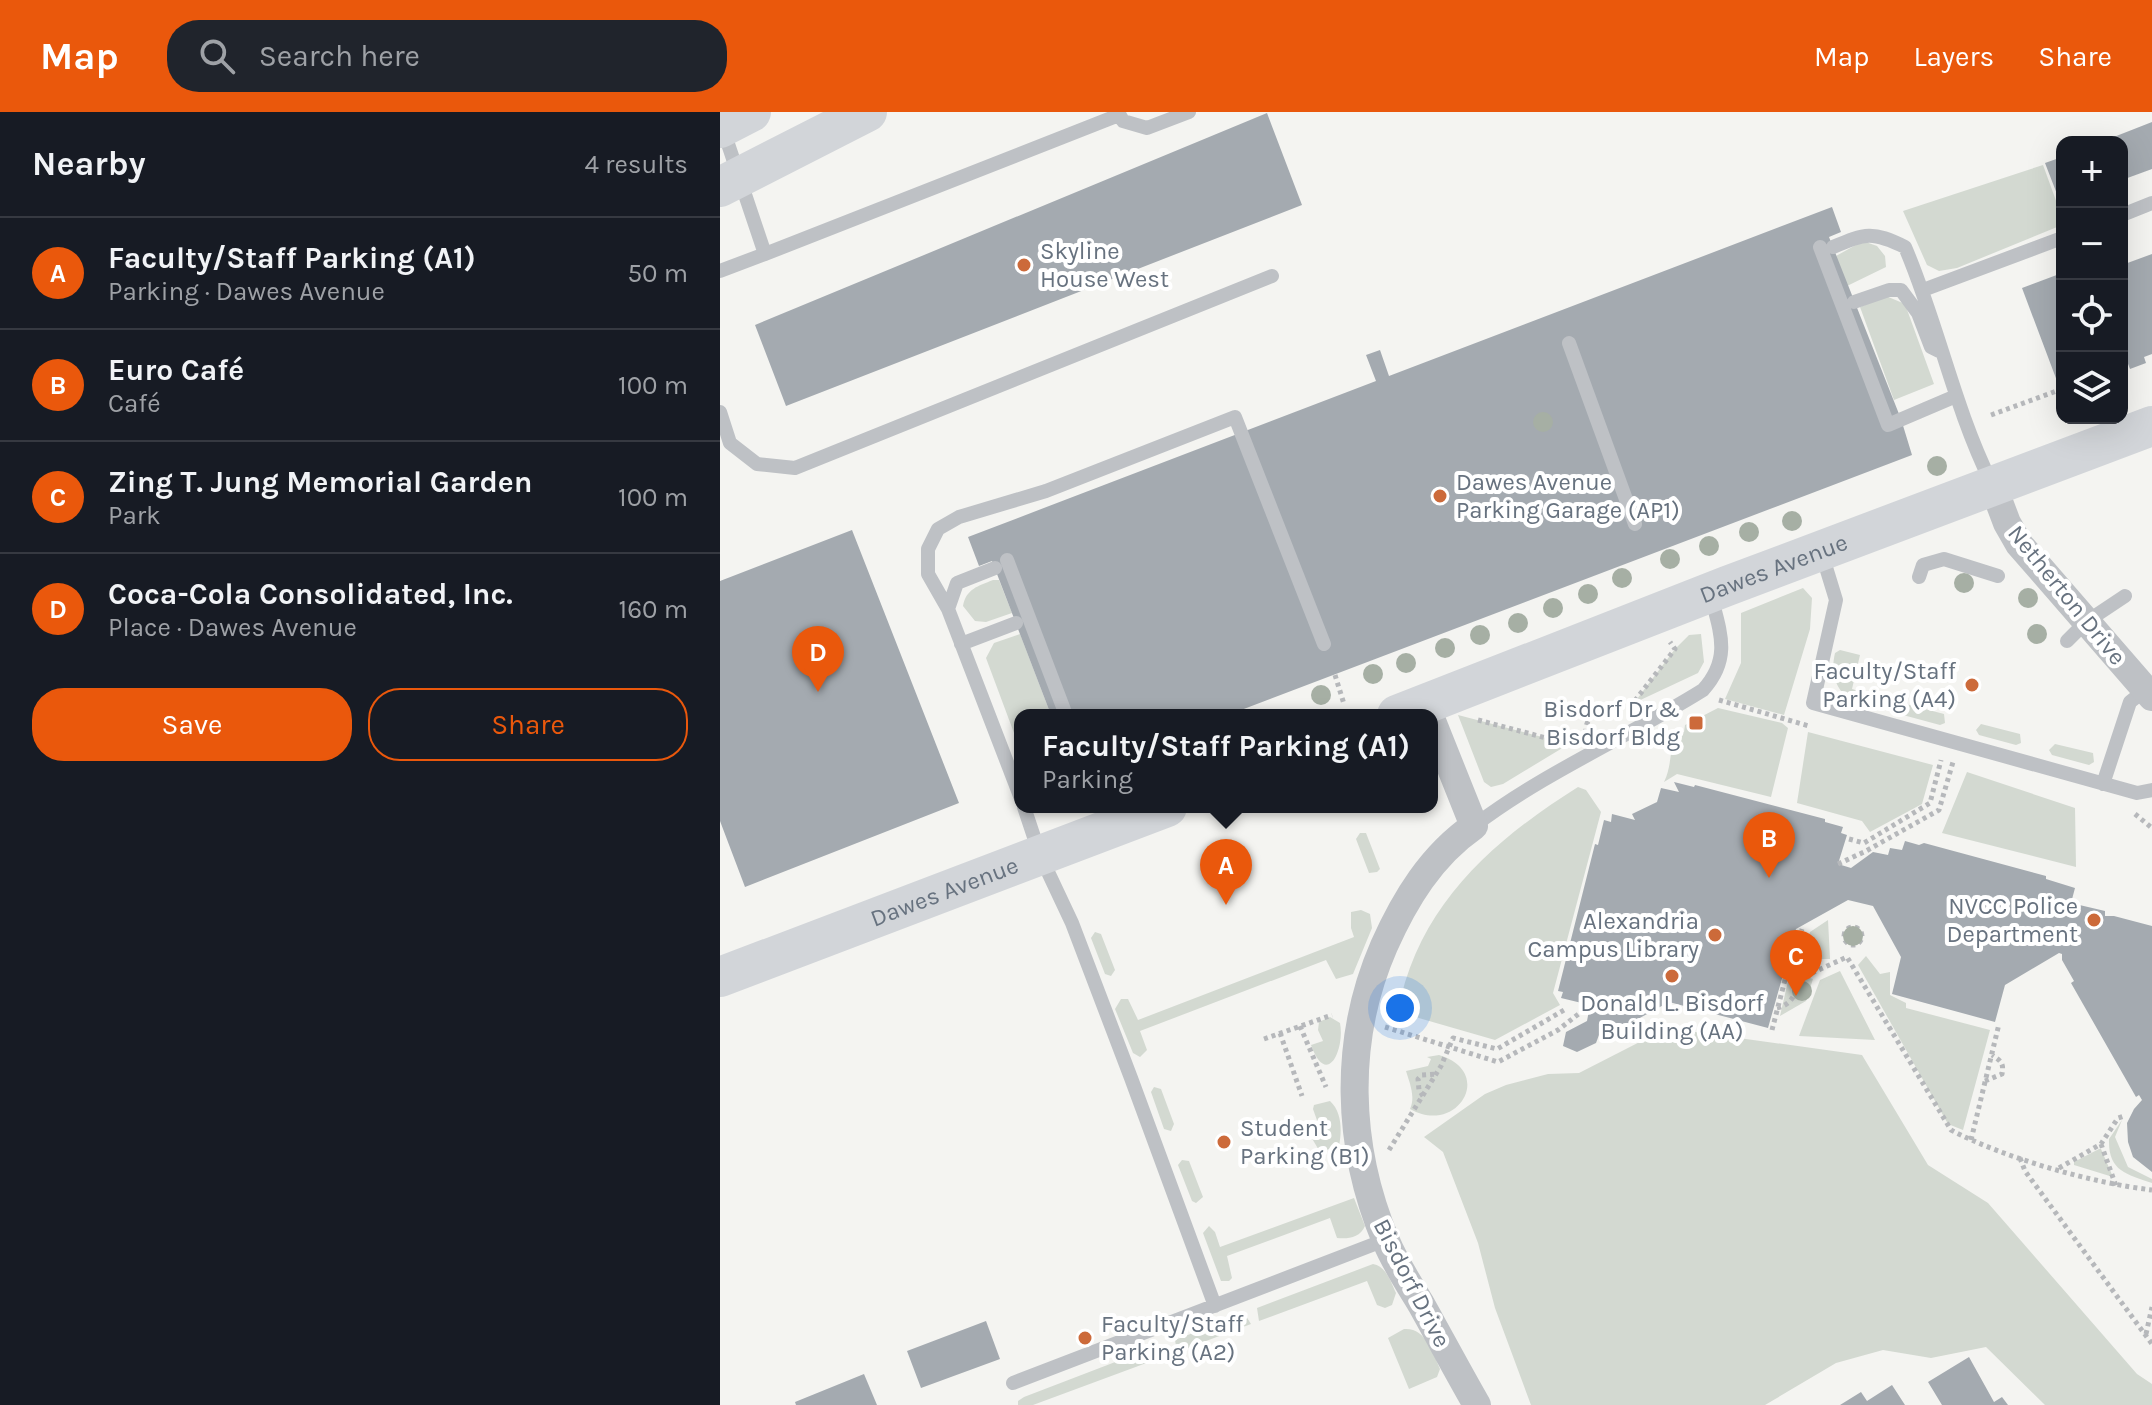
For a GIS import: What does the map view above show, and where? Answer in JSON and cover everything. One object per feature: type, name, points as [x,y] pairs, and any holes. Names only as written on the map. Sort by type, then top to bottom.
[{"type":"street","points":[[729,183],[867,112]]},
{"type":"street","name":"Dawes Avenue","points":[[1433,709],[1710,593],[2152,426]]},
{"type":"street","name":"Netherton Drive","points":[[1993,486],[2019,544],[2076,631],[2148,693]]},
{"type":"street","points":[[1438,750],[1474,826]]},
{"type":"street","name":"Dawes Avenue","points":[[720,977],[1151,813]]},
{"type":"street","name":"Bisdorf Drive","points":[[1474,826],[1458,837],[1420,878],[1378,961],[1361,1021],[1353,1084],[1355,1123],[1364,1173],[1385,1240],[1477,1405]]},
{"type":"lane","points":[[720,271],[1118,114],[1123,121],[1147,128],[1189,112]]},
{"type":"lane","points":[[727,120],[729,183],[765,254]]},
{"type":"lane","points":[[2128,213],[2152,203]]},
{"type":"lane","points":[[1956,396],[1888,425],[1826,247],[1860,236],[1881,235],[1905,247],[1923,290],[1979,460],[1993,486]]},
{"type":"lane","points":[[1923,290],[2056,240]]},
{"type":"lane","points":[[720,412],[730,443],[757,464],[795,468],[1272,276]]},
{"type":"lane","points":[[1854,302],[1889,290],[1901,290],[1918,313],[1931,347],[1943,353]]},
{"type":"lane","points":[[1569,343],[1635,524]]},
{"type":"lane","points":[[1014,781],[948,609],[928,574],[928,549],[938,529],[959,517],[1046,491],[1235,417],[1324,644]]},
{"type":"lane","points":[[1821,551],[1836,600],[1813,703],[2137,793],[2152,790]]},
{"type":"lane","points":[[1919,577],[1923,565],[1944,559],[1998,576]]},
{"type":"lane","points":[[948,609],[957,583],[1001,564],[1063,709]]},
{"type":"lane","points":[[1474,826],[1549,776],[1703,690],[1715,677],[1721,664],[1721,646],[1710,593]]},
{"type":"lane","points":[[2076,631],[2125,596]]},
{"type":"lane","points":[[961,644],[1016,623]]},
{"type":"lane","points":[[2103,784],[2130,702],[2148,693]]},
{"type":"lane","points":[[1026,813],[1040,855],[1072,923],[1215,1306]]},
{"type":"lane","points":[[1013,1383],[1385,1240]]},
{"type":"path","points":[[1991,415],[2056,391]]},
{"type":"path","points":[[1634,730],[1624,712],[1675,649],[1669,642],[1679,631]]},
{"type":"path","points":[[1335,675],[1344,704]]},
{"type":"path","points":[[1586,734],[1586,724],[1593,716],[1602,714],[1612,719]]},
{"type":"path","points":[[1470,718],[1569,744]]},
{"type":"path","points":[[1849,839],[1864,843],[1930,803],[1941,760]]},
{"type":"path","points":[[1838,864],[1939,810],[1953,762]]},
{"type":"path","points":[[1772,1030],[1802,929]]},
{"type":"path","points":[[1788,968],[1814,972],[1847,957],[1851,945]]},
{"type":"path","points":[[1847,957],[1951,1130],[1971,1140],[2058,1169],[2116,1186],[2152,1190]]},
{"type":"path","points":[[1777,1008],[1793,1000],[1799,970]]},
{"type":"path","points":[[1381,1026],[1498,1062],[1558,1030],[1590,1005]]},
{"type":"path","points":[[1388,1150],[1436,1074],[1453,1038],[1497,1049],[1566,1009]]},
{"type":"path","points":[[1264,1039],[1332,1015]]},
{"type":"path","points":[[1971,1140],[1999,1024]]},
{"type":"path","points":[[1300,1026],[1326,1087]]},
{"type":"path","points":[[1280,1033],[1302,1096]]},
{"type":"path","points":[[1985,1081],[2002,1074],[2004,1066],[1991,1055]]},
{"type":"path","points":[[1423,1096],[1418,1079],[1422,1075],[1436,1074]]},
{"type":"path","points":[[2058,1169],[2101,1144],[2118,1118],[2124,1116]]},
{"type":"path","points":[[2101,1144],[2116,1186]]},
{"type":"path","points":[[2019,1157],[2025,1171],[2152,1344]]},
{"type":"path","points":[[2146,1335],[2151,1316]]},
{"type":"shaded area","points":[[2043,165],[2056,201],[2056,227],[1957,268],[1939,271],[1927,265],[1903,211]]},
{"type":"shaded area","points":[[1863,241],[1877,246],[1885,256],[1886,267],[1847,286],[1836,256]]},
{"type":"shaded area","points":[[1886,296],[1905,304],[1934,384],[1894,400],[1860,307]]},
{"type":"shaded area","points":[[999,580],[1012,613],[986,622],[975,621],[963,606],[965,600],[974,589]]},
{"type":"shaded area","points":[[1803,588],[1812,598],[1810,629],[1784,715],[1725,699],[1741,663],[1741,613]]},
{"type":"shaded area","points":[[1020,634],[1049,709],[1014,709],[1014,733],[986,658],[994,643]]},
{"type":"shaded area","points":[[1701,634],[1704,662],[1698,673],[1634,703],[1675,649],[1689,635]]},
{"type":"shaded area","points":[[1840,650],[1860,655],[1852,689],[1869,694],[1870,702],[1867,705],[1849,699],[1838,687],[1834,662],[1835,653]]},
{"type":"shaded area","points":[[1906,704],[1944,714],[1945,723],[1940,725],[1903,715],[1900,710]]},
{"type":"shaded area","points":[[1718,708],[1782,723],[1788,728],[1771,797],[1677,774],[1664,782],[1674,736],[1684,732],[1685,725]]},
{"type":"shaded area","points":[[1458,715],[1569,744],[1503,784],[1491,787],[1484,782]]},
{"type":"shaded area","points":[[1981,724],[2020,734],[2021,743],[2016,745],[1979,735],[1976,730]]},
{"type":"shaded area","points":[[1808,732],[1933,765],[1922,804],[1870,832],[1862,821],[1797,803]]},
{"type":"shaded area","points":[[2055,744],[2093,753],[2094,762],[2089,765],[2052,755],[2049,750]]},
{"type":"shaded area","points":[[1967,772],[2075,808],[2076,867],[1942,833]]},
{"type":"shaded area","points":[[1578,787],[1586,790],[1601,812],[1553,993],[1560,1005],[1495,1040],[1398,1012],[1408,974],[1422,940],[1463,880],[1516,830]]},
{"type":"shaded area","points":[[1360,833],[1366,833],[1380,869],[1377,872],[1369,873],[1356,839]]},
{"type":"shaded area","points":[[1361,910],[1370,914],[1372,928],[1353,974],[1336,979],[1326,960],[1140,1031],[1147,1050],[1140,1057],[1133,1053],[1115,1009],[1121,999],[1128,999],[1138,1020],[1354,937],[1351,912]]},
{"type":"shaded area","points":[[1828,920],[1830,959],[1802,959],[1810,932]]},
{"type":"shaded area","points":[[1095,932],[1101,934],[1115,970],[1111,976],[1105,974],[1091,938]]},
{"type":"shaded area","points":[[1866,956],[1880,974],[1890,972],[1890,995],[1906,1003],[1906,1008],[1990,1030],[1963,1130],[1948,1124],[1858,965]]},
{"type":"shaded area","points":[[1840,971],[1875,1040],[1799,1036],[1820,980]]},
{"type":"shaded area","points":[[1796,974],[1813,979],[1806,1001],[1780,1016],[1788,981]]},
{"type":"shaded area","points":[[1330,1017],[1340,1023],[1340,1044],[1333,1060],[1323,1064],[1311,1045],[1323,1041],[1318,1030],[1319,1022]]},
{"type":"shaded area","points":[[1667,1028],[1862,1055],[1928,1165],[1988,1203],[2137,1374],[2152,1384],[2152,1405],[2045,1405],[1986,1347],[1931,1358],[1883,1350],[1836,1363],[1765,1405],[1531,1405],[1495,1308],[1478,1243],[1443,1152],[1424,1137],[1485,1094],[1548,1074],[1579,1073]]},
{"type":"shaded area","points":[[1439,1055],[1456,1063],[1465,1074],[1467,1087],[1464,1098],[1455,1108],[1442,1114],[1427,1115],[1410,1109],[1412,1094],[1406,1071],[1428,1066],[1431,1059],[1427,1057]]},
{"type":"shaded area","points":[[1154,1087],[1161,1089],[1174,1124],[1171,1131],[1164,1129],[1151,1092]]},
{"type":"shaded area","points":[[1330,1101],[1340,1122],[1339,1146],[1320,1152],[1307,1130],[1319,1126],[1314,1105]]},
{"type":"shaded area","points":[[2122,1120],[2115,1137],[2128,1167],[2152,1179],[2152,1183],[2127,1174],[2115,1165],[2109,1150],[2109,1139]]},
{"type":"shaded area","points":[[2099,1149],[2113,1177],[2074,1165],[2074,1162]]},
{"type":"shaded area","points":[[1182,1160],[1189,1161],[1203,1197],[1196,1203],[1192,1201],[1178,1165]]},
{"type":"shaded area","points":[[1354,1198],[1365,1226],[1357,1235],[1337,1238],[1330,1218],[1227,1256],[1232,1278],[1221,1281],[1203,1233],[1209,1226],[1215,1232],[1220,1247]]},
{"type":"shaded area","points":[[1373,1264],[1385,1271],[1392,1284],[1396,1293],[1392,1305],[1385,1308],[1377,1305],[1367,1281],[1259,1321],[1257,1308]]},
{"type":"shaded area","points":[[1244,1313],[1251,1324],[1177,1352],[1175,1340]]},
{"type":"shaded area","points":[[1404,1329],[1411,1329],[1423,1336],[1440,1369],[1437,1377],[1409,1389],[1388,1338]]},
{"type":"shaded area","points":[[1163,1346],[1168,1355],[1033,1405],[1018,1405],[1024,1397]]},
{"type":"building","name":"Skyline House West","points":[[1267,113],[1302,205],[786,406],[755,325]]},
{"type":"building","points":[[2152,122],[2152,169],[2128,178],[2128,136],[2116,136]]},
{"type":"building","points":[[2056,159],[2056,191],[2045,163]]},
{"type":"building","name":"Dawes Avenue Parking Garage (AP1)","points":[[1832,207],[1841,232],[1829,237],[1901,419],[1912,455],[1244,709],[1049,709],[992,561],[979,566],[968,537],[1376,381],[1366,355],[1380,350],[1389,376]]},
{"type":"building","points":[[2152,254],[2152,354],[2144,357],[2146,363],[2130,369],[2128,364],[2128,263]]},
{"type":"building","points":[[2056,275],[2056,378],[2022,288]]},
{"type":"building","points":[[852,530],[959,803],[745,887],[720,821],[720,581]]},
{"type":"building","name":"Donald L. Bisdorf Building (AA)","points":[[1674,782],[1825,819],[1825,822],[1843,827],[1841,833],[1847,835],[1838,864],[1851,868],[1873,852],[1888,855],[1890,848],[1902,850],[1905,841],[1919,845],[1924,843],[2046,876],[2046,879],[2075,888],[2071,903],[2105,911],[2105,916],[2152,926],[2152,1172],[2133,1157],[2128,1142],[2127,1123],[2142,1100],[2139,1095],[2136,1097],[2071,983],[2074,981],[2062,960],[2062,954],[2005,985],[1995,1022],[1892,994],[1901,957],[1873,906],[1848,900],[1796,929],[1768,1028],[1669,1002],[1616,1031],[1602,1027],[1596,1043],[1577,1052],[1563,1046],[1566,1032],[1587,1021],[1590,1005],[1561,998],[1563,992],[1558,991],[1595,844],[1598,845],[1604,820],[1611,822],[1612,814],[1635,820],[1632,814],[1657,802],[1661,788],[1679,792]]},
{"type":"building","points":[[986,1321],[1000,1359],[921,1388],[907,1351]]},
{"type":"building","points":[[1969,1357],[1994,1402],[2002,1397],[2008,1405],[1942,1405],[1928,1382]]},
{"type":"building","points":[[864,1374],[877,1405],[796,1405],[795,1402]]},
{"type":"building","points":[[1892,1385],[1905,1405],[1840,1405],[1861,1392],[1867,1401]]},
{"type":"place","name":"Skyline House West","points":[[1024,265]]},
{"type":"place","name":"Dawes Avenue Parking Garage (AP1)","points":[[1440,496]]},
{"type":"place","name":"Faculty/Staff Parking (A4)","points":[[1972,685]]},
{"type":"place","name":"Coca-Cola Consolidated, Inc.","points":[[818,692]]},
{"type":"place","name":"Bisdorf Dr & Bisdorf Bldg","points":[[1696,723]]},
{"type":"place","name":"Euro Café","points":[[1769,878]]},
{"type":"place","name":"Faculty/Staff Parking (A1)","points":[[1226,905]]},
{"type":"place","name":"NVCC Police Department","points":[[2094,920]]},
{"type":"place","name":"Alexandria Campus Library","points":[[1715,935]]},
{"type":"place","name":"Donald L. Bisdorf Building (AA)","points":[[1672,976]]},
{"type":"place","name":"Zing T. Jung Memorial Garden","points":[[1796,996]]},
{"type":"place","name":"Student Parking (B1)","points":[[1224,1142]]},
{"type":"place","name":"Faculty/Staff Parking (A2)","points":[[1085,1338]]}]
